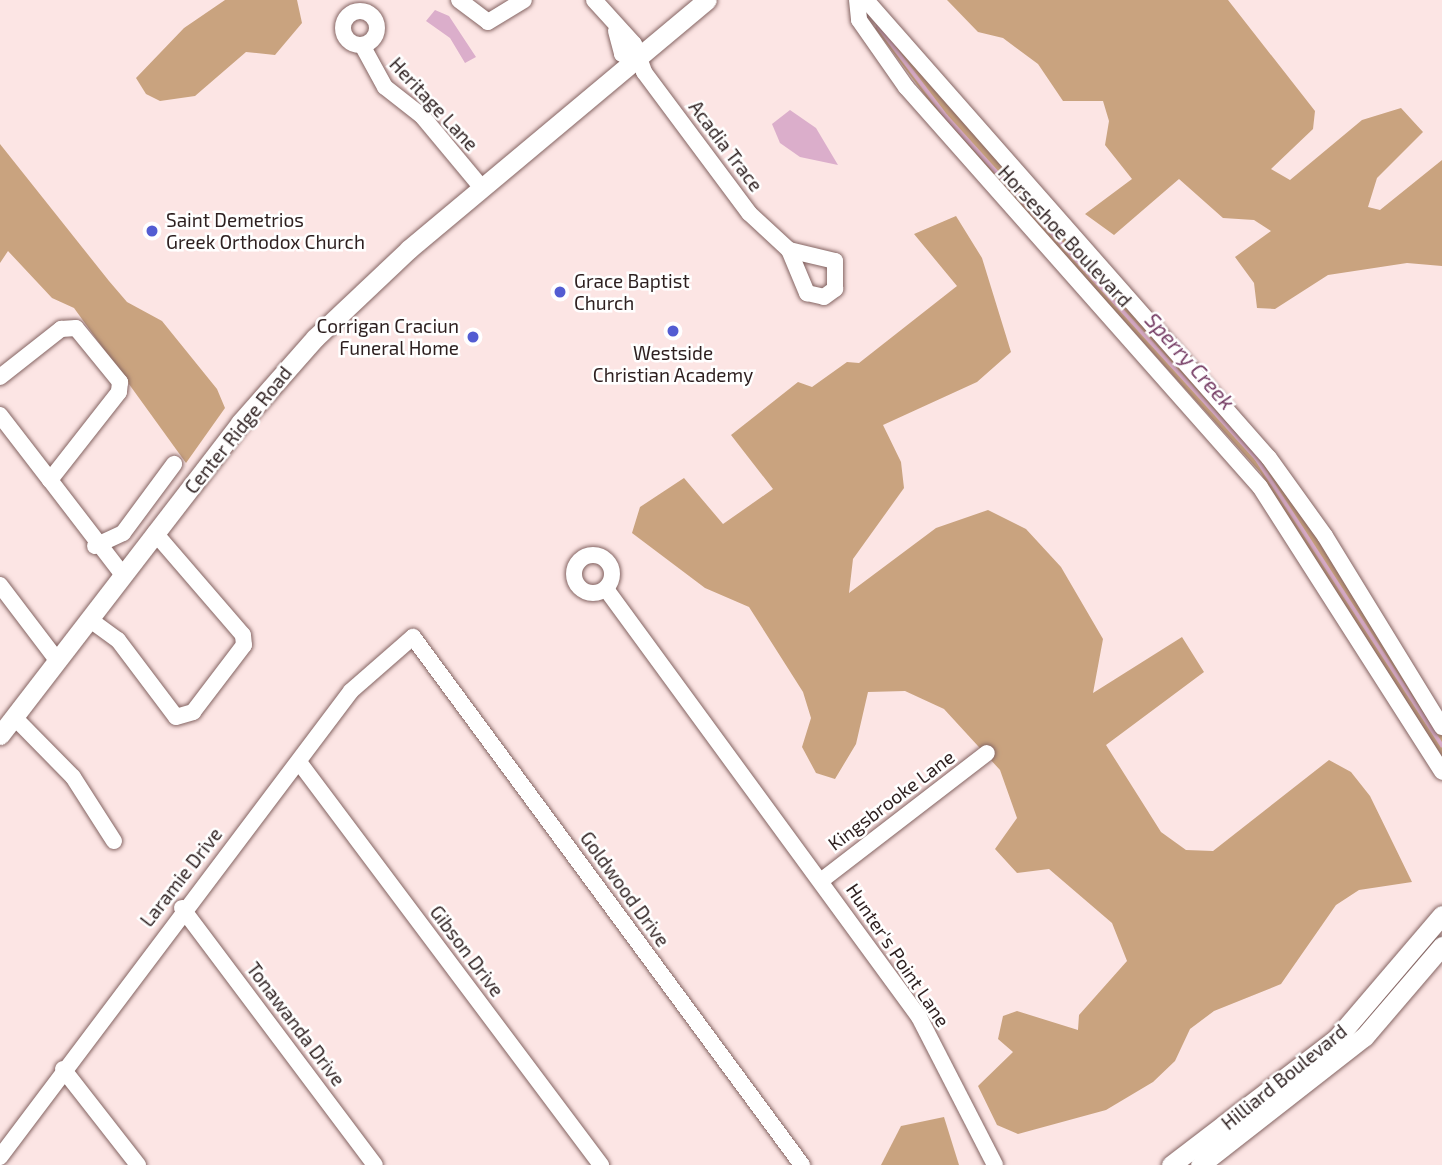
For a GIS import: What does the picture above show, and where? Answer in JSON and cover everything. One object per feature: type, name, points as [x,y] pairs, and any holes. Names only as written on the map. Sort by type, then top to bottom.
[{"type":"main road","name":"Center Ridge Road","points":[[0,735],[155,533],[314,339],[482,188],[707,0]]},
{"type":"main road","name":"Hilliard Boulevard","points":[[1171,1165],[1336,1039],[1442,915]]},
{"type":"main road","name":"Hilliard Boulevard","points":[[1200,1165],[1364,1037],[1442,946]]},
{"type":"street","points":[[459,0],[488,22],[524,0]]},
{"type":"street","name":"Acadia Trace","points":[[594,0],[616,31],[634,44],[636,59],[749,213],[789,250]]},
{"type":"street","name":"Horseshoe Boulevard","points":[[857,0],[859,20],[906,87],[1260,487],[1442,772]]},
{"type":"street","name":"Horseshoe Boulevard","points":[[866,0],[1274,465],[1442,727]]},
{"type":"street","name":"Heritage Lane","points":[[362,45],[385,87],[422,116],[482,188]]},
{"type":"street","points":[[0,377],[61,329],[76,328],[120,382],[50,480]]},
{"type":"street","points":[[0,415],[50,480],[95,546],[123,575]]},
{"type":"street","points":[[95,546],[123,533],[174,464]]},
{"type":"street","points":[[89,619],[118,640],[176,717],[193,712],[244,645],[243,635],[155,533]]},
{"type":"street","points":[[0,585],[57,660]]},
{"type":"street","name":"Hunter's Point Lane","points":[[606,589],[822,880],[919,1017],[995,1165]]},
{"type":"street","name":"Laramie Drive","points":[[0,1157],[182,908],[299,762],[351,691],[413,637]]},
{"type":"street","name":"Goldwood Drive","points":[[413,637],[802,1165]]},
{"type":"street","points":[[14,717],[73,777],[114,841]]},
{"type":"street","name":"Kingsbrooke Lane","points":[[822,880],[986,753]]},
{"type":"street","name":"Gibson Drive","points":[[299,762],[601,1165]]},
{"type":"street","name":"Tonawanda Drive","points":[[182,908],[375,1165]]},
{"type":"street","points":[[63,1069],[138,1165]]},
{"type":"shaded area","points":[[225,0],[297,0],[302,23],[275,55],[246,52],[195,96],[160,101],[146,94],[136,78],[184,28]]},
{"type":"shaded area","points":[[947,0],[1228,0],[1315,111],[1313,129],[1271,169],[1290,180],[1362,120],[1401,108],[1423,132],[1377,178],[1368,207],[1380,210],[1442,160],[1442,266],[1407,263],[1328,275],[1275,309],[1257,308],[1254,283],[1235,257],[1271,231],[1254,220],[1223,218],[1179,179],[1114,235],[1085,214],[1132,179],[1105,145],[1109,121],[1103,101],[1063,101],[1038,64],[1003,38],[978,32]]},
{"type":"shaded area","points":[[435,10],[449,16],[476,57],[465,63],[450,38],[426,21]]},
{"type":"shaded area","points":[[881,22],[1226,415],[1304,515],[1442,736],[1442,757],[1260,472],[944,121],[875,28]]},
{"type":"shaded area","points":[[790,110],[816,128],[838,165],[800,157],[780,143],[772,124]]},
{"type":"shaded area","points":[[0,144],[127,302],[162,321],[217,389],[225,408],[186,463],[74,308],[52,298],[8,251],[0,263]]},
{"type":"shaded area","points":[[956,216],[982,258],[1011,352],[977,382],[883,425],[901,462],[904,488],[853,559],[849,593],[936,528],[988,510],[1026,529],[1061,567],[1103,639],[1093,693],[1182,637],[1204,672],[1106,745],[1161,832],[1186,850],[1213,851],[1329,760],[1351,772],[1370,796],[1412,882],[1359,890],[1336,905],[1281,984],[1214,1011],[1190,1029],[1175,1061],[1153,1082],[1106,1110],[1018,1134],[997,1125],[978,1086],[1013,1052],[998,1039],[1003,1016],[1017,1011],[1078,1030],[1079,1015],[1127,961],[1112,923],[1049,869],[1017,873],[995,849],[1017,818],[1000,770],[944,709],[905,691],[868,692],[856,744],[835,779],[816,773],[802,747],[811,718],[803,692],[749,607],[705,588],[632,533],[640,507],[684,478],[723,524],[773,489],[731,435],[798,382],[812,387],[847,362],[859,363],[957,286],[914,234]]},
{"type":"shaded area","points":[[944,1117],[959,1165],[881,1165],[901,1126]]},
{"type":"waterway","name":"Sperry Creek","points":[[878,26],[946,116],[1257,459],[1442,745]]},
{"type":"place","name":"Saint Demetrios Greek Orthodox Church","points":[[152,231]]},
{"type":"place","name":"Grace Baptist Church","points":[[560,292]]},
{"type":"place","name":"Westside Christian Academy","points":[[673,331]]},
{"type":"place","name":"Corrigan Craciun Funeral Home","points":[[473,337]]}]
